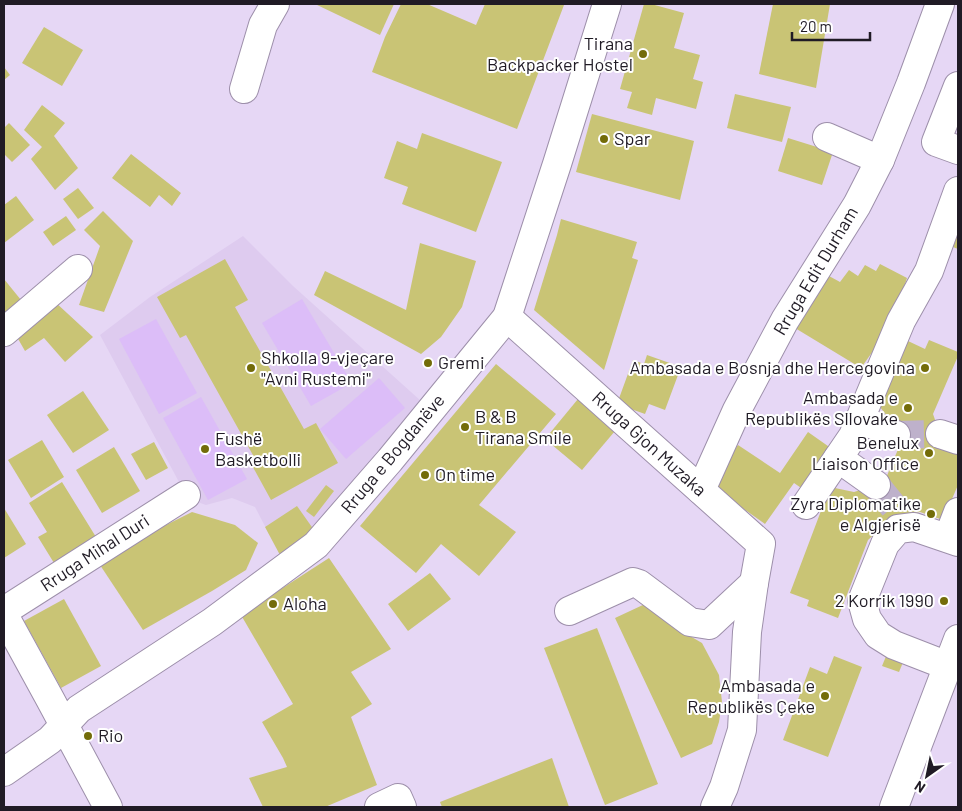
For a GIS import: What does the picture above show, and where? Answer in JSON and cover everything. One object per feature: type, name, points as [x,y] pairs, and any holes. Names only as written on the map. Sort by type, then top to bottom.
[{"type":"street","points":[[244,89],[263,25],[275,4]]},
{"type":"street","name":"Rruga e Bogdanëve","points":[[4,772],[50,740],[79,709],[212,622],[316,545],[390,460],[507,317],[607,4]]},
{"type":"street","name":"Rruga Edit Durham","points":[[701,490],[737,410],[785,320],[857,205],[880,160],[940,4]]},
{"type":"street","points":[[958,86],[936,142],[958,150]]},
{"type":"street","points":[[827,137],[880,160]]},
{"type":"street","points":[[806,505],[853,436],[901,320],[930,271],[958,191]]},
{"type":"street","points":[[4,332],[78,269]]},
{"type":"street","name":"Rruga Gjon Muzaka","points":[[507,317],[762,544],[747,632],[742,730],[724,787],[715,807]]},
{"type":"street","points":[[860,419],[896,435]]},
{"type":"street","points":[[838,458],[876,485]]},
{"type":"street","name":"Rruga Mihal Duri","points":[[108,807],[5,622],[186,495]]},
{"type":"street","points":[[948,666],[894,645],[878,635],[867,620],[862,601],[885,544],[898,529],[907,521],[953,540],[958,512]]},
{"type":"street","points":[[569,612],[633,582],[639,584],[690,622],[709,625],[754,583]]},
{"type":"street","points":[[894,807],[958,639]]},
{"type":"street","points":[[378,807],[398,798],[402,807]]},
{"type":"shaded area","name":"Shkolla 9-vjeçare \"Avni Rustemi\"","points":[[243,236],[293,286],[421,401],[314,530],[280,555],[255,507],[232,498],[206,505],[189,499],[100,335],[150,297]]},
{"type":"shaded area","points":[[302,299],[352,383],[311,406],[262,323]]},
{"type":"shaded area","name":"Fushë Basketbolli","points":[[156,319],[197,393],[159,414],[119,339]]},
{"type":"shaded area","points":[[379,378],[405,408],[346,459],[320,429]]},
{"type":"shaded area","name":"Fushë Basketbolli","points":[[201,397],[247,479],[208,500],[163,418]]},
{"type":"building","points":[[315,4],[394,4],[380,35]]},
{"type":"building","points":[[401,4],[427,4],[476,25],[485,4],[564,5],[517,129],[372,72],[385,37]]},
{"type":"building","points":[[644,4],[651,4],[684,13],[674,48],[700,55],[693,79],[703,82],[696,109],[656,98],[652,115],[627,108],[632,92],[620,89]]},
{"type":"building","points":[[773,4],[830,4],[816,88],[759,74]]},
{"type":"building","points":[[44,27],[83,50],[62,86],[22,63]]},
{"type":"building","points":[[4,67],[10,75],[4,80]]},
{"type":"building","points":[[735,94],[791,107],[782,142],[727,128]]},
{"type":"building","points":[[42,105],[65,123],[54,136],[78,168],[55,190],[31,159],[42,147],[24,130]]},
{"type":"building","points":[[592,114],[694,141],[680,200],[576,172]]},
{"type":"building","points":[[9,123],[30,145],[12,162],[4,154],[4,128]]},
{"type":"building","points":[[422,133],[502,162],[476,232],[402,204],[408,187],[384,178],[397,141],[417,149]]},
{"type":"building","points":[[788,138],[833,152],[822,185],[778,171]]},
{"type":"building","points":[[131,154],[181,193],[172,206],[159,195],[150,207],[112,178]]},
{"type":"building","points":[[78,188],[94,208],[78,219],[63,199]]},
{"type":"building","points":[[16,196],[34,220],[4,243],[4,205]]},
{"type":"building","points":[[103,211],[133,241],[104,312],[79,305],[100,246],[84,230]]},
{"type":"building","points":[[66,216],[76,230],[53,246],[43,232]]},
{"type":"building","points":[[561,219],[637,242],[632,258],[638,260],[604,370],[534,310]]},
{"type":"building","points":[[958,233],[958,249],[953,247]]},
{"type":"building","points":[[420,243],[476,261],[462,307],[441,337],[421,354],[314,295],[325,271],[406,310]]},
{"type":"building","points":[[225,259],[248,300],[235,307],[304,429],[316,423],[338,463],[271,500],[249,460],[254,457],[186,335],[180,338],[157,297]]},
{"type":"building","points":[[880,264],[907,278],[892,324],[861,368],[795,328],[829,276],[840,282],[849,270],[858,276],[865,265],[876,271]]},
{"type":"building","points":[[4,279],[25,305],[4,323]]},
{"type":"building","points":[[54,301],[93,337],[65,362],[44,338],[25,351],[13,330]]},
{"type":"building","points":[[929,340],[958,352],[933,414],[940,434],[958,452],[958,485],[943,520],[920,512],[901,516],[883,526],[868,540],[838,618],[807,606],[809,600],[790,593],[830,487],[854,492],[876,485],[886,478],[899,447],[894,425],[880,407],[908,341],[925,349]]},
{"type":"building","points":[[647,355],[681,367],[665,410],[649,404],[645,414],[617,404],[633,360],[644,364]]},
{"type":"building","points":[[496,364],[556,414],[479,505],[516,532],[479,576],[441,544],[416,573],[360,526]]},
{"type":"building","points":[[83,391],[109,430],[73,453],[47,415]]},
{"type":"building","points":[[578,399],[615,431],[582,470],[545,439]]},
{"type":"building","points":[[808,432],[835,451],[807,492],[794,483],[765,524],[710,485],[738,445],[780,473]]},
{"type":"building","points":[[42,440],[64,477],[31,498],[8,460]]},
{"type":"building","points":[[154,442],[168,468],[146,480],[131,454]]},
{"type":"building","points":[[114,447],[140,491],[102,513],[76,470]]},
{"type":"building","points":[[62,482],[96,537],[54,563],[38,537],[47,532],[29,503]]},
{"type":"building","points":[[326,485],[334,491],[314,517],[306,511]]},
{"type":"building","points":[[297,506],[314,530],[280,555],[265,527]]},
{"type":"building","points":[[4,508],[26,544],[4,558]]},
{"type":"building","points":[[192,512],[235,525],[258,543],[246,570],[143,630],[100,565],[152,532]]},
{"type":"building","points":[[329,558],[391,649],[351,672],[372,704],[351,717],[377,785],[325,807],[263,807],[249,778],[287,767],[262,722],[293,704],[241,615]]},
{"type":"building","points":[[430,573],[451,599],[408,631],[388,604]]},
{"type":"building","points":[[64,599],[101,666],[61,688],[24,621]]},
{"type":"building","points":[[645,604],[683,632],[702,643],[719,675],[722,702],[719,722],[712,744],[681,758],[615,618]]},
{"type":"building","points":[[597,628],[658,784],[605,805],[544,648]]},
{"type":"building","points":[[889,649],[906,655],[899,672],[882,666]]},
{"type":"building","name":"Ambasada e Republikës Çeke","points":[[834,656],[862,667],[828,757],[783,740],[810,667],[827,674]]},
{"type":"building","points":[[552,758],[569,807],[442,807],[440,802]]},
{"type":"tunnel","points":[[896,435],[940,434]]},
{"type":"tunnel","points":[[876,485],[901,516]]},
{"type":"place","name":"Tirana Backpacker Hostel","points":[[643,54]]},
{"type":"place","name":"Spar","points":[[604,139]]},
{"type":"place","name":"Gremi","points":[[428,363]]},
{"type":"place","name":"Shkolla 9-vjeçare \"Avni Rustemi\"","points":[[251,368]]},
{"type":"place","name":"Ambasada e Bosnja dhe Hercegovina","points":[[925,368]]},
{"type":"place","name":"Ambasada e Republikës Sllovake","points":[[908,408]]},
{"type":"place","name":"B & B Tirana Smile","points":[[465,427]]},
{"type":"place","name":"Fushë Basketbolli","points":[[205,449]]},
{"type":"place","name":"Benelux Liaison Office","points":[[929,453]]},
{"type":"place","name":"On time","points":[[425,475]]},
{"type":"place","name":"Zyra Diplomatike e Algjerisë","points":[[931,514]]},
{"type":"place","name":"2 Korrik 1990","points":[[944,601]]},
{"type":"place","name":"Aloha","points":[[273,604]]},
{"type":"place","name":"Ambasada e Republikës Çeke","points":[[825,696]]},
{"type":"place","name":"Rio","points":[[88,736]]}]
